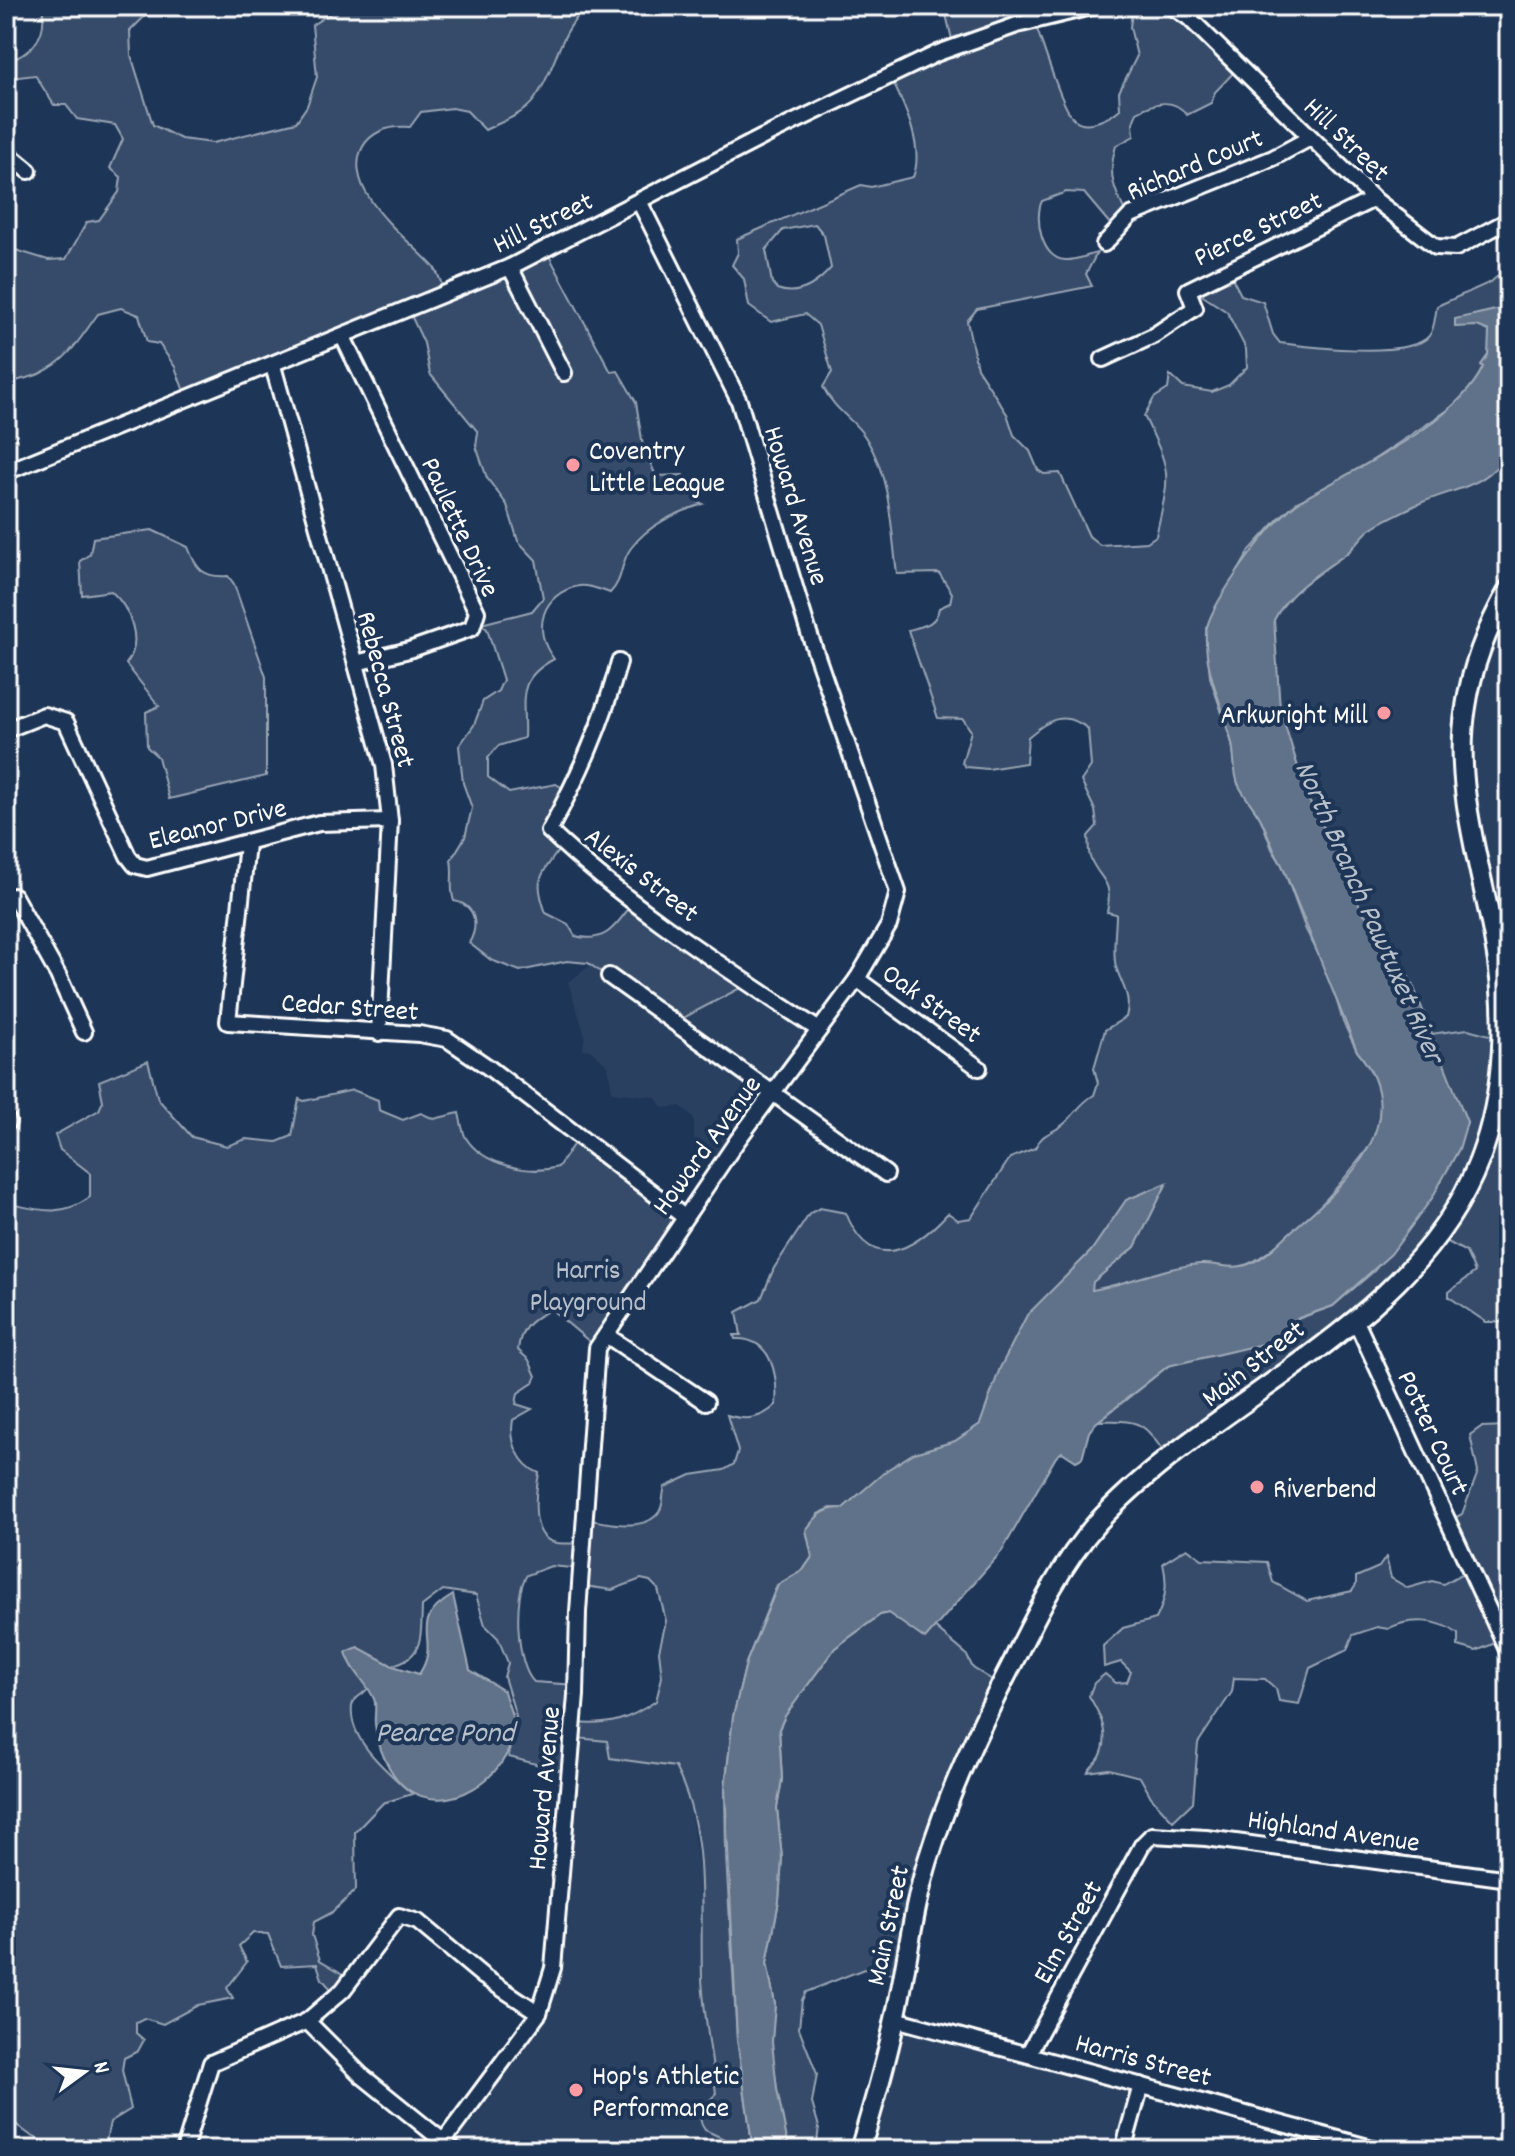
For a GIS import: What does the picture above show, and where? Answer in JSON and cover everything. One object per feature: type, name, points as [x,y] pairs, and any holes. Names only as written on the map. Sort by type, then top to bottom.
[{"type":"main road","name":"Main Street","points":[[860,2150],[895,2019],[927,1863],[962,1765],[1043,1602],[1069,1559],[1127,1493],[1355,1319],[1426,1248],[1457,1204],[1479,1160],[1496,1098],[1504,1026],[1495,944],[1464,777],[1465,710],[1477,657],[1509,589]]},
{"type":"street","name":"Hill Street","points":[[6,472],[120,424],[273,366],[510,267],[640,203],[763,137],[938,53],[1017,25],[1095,6]]},
{"type":"street","name":"Hill Street","points":[[1171,6],[1194,11],[1310,138],[1374,199],[1436,247],[1456,248],[1509,220]]},
{"type":"street","name":"Richard Court","points":[[1104,244],[1131,215],[1273,158],[1310,138]]},
{"type":"street","points":[[6,152],[29,171]]},
{"type":"street","name":"Pierce Street","points":[[1103,359],[1153,336],[1195,308],[1188,290],[1374,199]]},
{"type":"street","name":"Howard Avenue","points":[[448,2146],[539,2013],[553,1968],[576,1695],[578,1612],[597,1348],[683,1216],[857,979],[889,925],[898,892],[807,627],[739,401],[640,203]]},
{"type":"street","points":[[510,267],[564,373]]},
{"type":"street","name":"Paulette Drive","points":[[343,337],[477,612],[472,628],[409,650],[356,663]]},
{"type":"street","name":"Rebecca Street","points":[[273,366],[384,765],[390,821],[379,1033]]},
{"type":"street","name":"Alexis Street","points":[[619,662],[606,712],[580,774],[549,831],[592,872],[649,915],[819,1030]]},
{"type":"street","name":"Eleanor Drive","points":[[6,730],[44,715],[66,722],[121,844],[135,865],[162,866],[319,823],[390,821]]},
{"type":"street","name":"Cedar Street","points":[[247,844],[228,1022],[419,1034],[447,1039],[541,1104],[683,1216]]},
{"type":"street","points":[[6,898],[14,896],[58,975],[84,1032]]},
{"type":"street","points":[[609,976],[886,1174]]},
{"type":"street","name":"Oak Street","points":[[857,979],[979,1068]]},
{"type":"street","name":"Potter Court","points":[[1355,1319],[1509,1654]]},
{"type":"street","points":[[606,1335],[706,1402]]},
{"type":"street","name":"Highland Avenue","points":[[1152,1835],[1206,1838],[1509,1879]]},
{"type":"street","name":"Elm Street","points":[[1028,2054],[1142,1845],[1152,1835]]},
{"type":"street","points":[[184,2150],[211,2063],[307,2021],[343,1990],[384,1933],[403,1915],[418,1922],[484,1977],[539,2013]]},
{"type":"street","name":"Harris Street","points":[[895,2019],[1379,2150]]},
{"type":"street","points":[[307,2021],[361,2075],[448,2146]]},
{"type":"street","points":[[1123,2150],[1141,2085]]},
{"type":"shaded area","points":[[1509,451],[1509,921],[1494,924],[1500,1038],[1468,1029],[1430,1034],[1412,983],[1392,947],[1362,911],[1333,844],[1308,799],[1280,709],[1274,620],[1280,607],[1311,578],[1349,551],[1370,529],[1418,504],[1473,485],[1497,470]]},
{"type":"shaded area","points":[[591,965],[683,1018],[747,984],[820,1030],[721,1161],[694,1140],[694,1119],[681,1106],[663,1108],[655,1097],[612,1092],[608,1066],[590,1050],[583,1049],[585,1035],[568,982]]},
{"type":"shaded area","points":[[577,1738],[608,1741],[610,1758],[674,1767],[687,1790],[705,1909],[702,1975],[716,2095],[701,2109],[705,2130],[724,2139],[726,2150],[455,2150],[449,2145],[541,2011]]},
{"type":"shaded area","points":[[890,2024],[1130,2089],[1117,2150],[859,2150]]},
{"type":"green space","points":[[42,6],[155,6],[130,31],[131,55],[153,125],[181,139],[213,143],[296,122],[307,106],[317,77],[312,25],[342,6],[587,6],[562,41],[542,88],[524,110],[485,130],[467,111],[452,108],[421,112],[410,127],[394,127],[370,138],[359,158],[359,171],[362,185],[376,208],[433,266],[445,294],[547,252],[611,372],[618,371],[636,402],[643,446],[656,476],[683,475],[696,501],[703,504],[664,520],[646,532],[628,553],[618,582],[610,593],[579,586],[556,596],[544,614],[542,625],[547,648],[554,659],[532,675],[527,684],[524,693],[524,738],[498,746],[488,758],[488,777],[509,793],[556,784],[568,791],[540,833],[558,851],[540,880],[546,913],[568,924],[575,936],[585,938],[609,931],[632,904],[748,984],[683,1018],[677,1025],[588,963],[567,961],[520,971],[491,960],[469,943],[474,930],[474,917],[467,907],[454,901],[452,891],[451,860],[465,837],[472,808],[463,783],[459,746],[474,725],[483,701],[498,691],[503,680],[487,629],[481,624],[532,611],[543,598],[536,560],[518,541],[507,505],[487,478],[476,446],[478,432],[430,374],[424,343],[409,311],[186,397],[175,367],[159,344],[147,342],[139,315],[121,308],[98,314],[74,347],[51,368],[6,388],[6,247],[48,260],[66,259],[87,222],[99,220],[119,192],[121,177],[110,168],[123,139],[115,125],[77,119],[66,105],[54,105],[35,75],[11,78],[7,62],[24,54],[36,42],[43,26]]},
{"type":"green space","name":"Harris Playground","points":[[944,6],[1014,6],[1020,24],[1034,21],[1069,113],[1074,119],[1085,123],[1104,119],[1120,109],[1119,92],[1137,56],[1130,27],[1133,6],[1201,6],[1192,14],[1238,68],[1215,92],[1211,103],[1187,115],[1182,109],[1164,103],[1137,112],[1133,123],[1134,136],[1116,146],[1113,156],[1113,182],[1127,215],[1116,231],[1084,193],[1066,192],[1042,201],[1039,226],[1050,253],[1069,260],[1097,253],[1086,274],[1092,286],[977,309],[967,321],[977,368],[1007,414],[1014,435],[1030,451],[1038,470],[1044,474],[1060,473],[1089,536],[1100,545],[1147,542],[1156,536],[1166,474],[1160,451],[1144,416],[1154,398],[1168,389],[1170,375],[1183,387],[1212,392],[1229,385],[1247,367],[1246,349],[1227,312],[1197,292],[1227,268],[1241,295],[1263,302],[1273,334],[1280,343],[1358,350],[1418,343],[1431,333],[1437,306],[1491,282],[1509,266],[1509,312],[1490,324],[1489,355],[1475,385],[1454,406],[1346,478],[1297,502],[1279,518],[1250,550],[1206,628],[1210,677],[1232,743],[1238,784],[1261,819],[1272,849],[1282,865],[1306,930],[1329,974],[1343,1022],[1357,1051],[1374,1071],[1389,1120],[1320,1206],[1278,1245],[1233,1271],[1068,1294],[1008,1397],[977,1428],[856,1509],[831,1508],[818,1514],[812,1557],[803,1570],[777,1585],[746,1663],[733,1717],[725,1788],[737,2039],[753,2150],[726,2150],[724,2139],[705,2130],[700,2119],[704,2106],[716,2094],[703,1993],[698,1843],[686,1792],[675,1767],[610,1758],[607,1741],[577,1738],[570,1773],[509,1757],[510,1733],[516,1716],[504,1677],[508,1663],[498,1638],[485,1625],[476,1595],[443,1590],[422,1606],[421,1633],[415,1651],[401,1662],[374,1669],[368,1688],[354,1700],[352,1706],[353,1719],[363,1744],[412,1794],[383,1803],[355,1832],[356,1890],[333,1912],[314,1922],[312,1935],[320,1960],[350,1978],[337,1996],[322,1979],[317,1964],[281,1966],[268,1934],[253,1933],[239,1946],[247,1962],[227,1988],[233,1998],[198,2005],[163,2024],[144,2018],[136,2022],[136,2033],[144,2040],[138,2051],[124,2058],[122,2070],[131,2109],[110,2122],[106,2141],[109,2150],[70,2148],[41,2141],[6,2118],[6,1203],[39,1210],[59,1210],[90,1197],[90,1173],[60,1150],[55,1135],[99,1110],[103,1101],[99,1081],[148,1061],[158,1099],[192,1137],[227,1146],[246,1139],[277,1142],[292,1136],[299,1099],[304,1101],[353,1090],[378,1100],[379,1110],[403,1120],[421,1113],[434,1119],[459,1113],[465,1135],[474,1147],[483,1155],[508,1166],[534,1170],[558,1167],[579,1136],[683,1216],[597,1348],[547,1306],[546,1312],[530,1323],[521,1337],[518,1350],[529,1360],[536,1376],[533,1383],[518,1393],[516,1404],[532,1409],[513,1420],[514,1444],[526,1464],[539,1473],[536,1511],[540,1531],[545,1538],[564,1544],[584,1543],[590,1520],[626,1525],[645,1522],[659,1512],[665,1487],[691,1475],[724,1470],[734,1464],[738,1451],[727,1415],[741,1418],[759,1416],[776,1405],[774,1371],[765,1352],[748,1340],[735,1339],[734,1335],[741,1335],[737,1312],[761,1299],[774,1268],[810,1213],[820,1208],[846,1213],[856,1233],[868,1245],[880,1250],[907,1246],[948,1213],[958,1220],[971,1218],[1010,1158],[1035,1148],[1041,1139],[1065,1123],[1094,1095],[1098,1083],[1094,1068],[1105,1030],[1126,1017],[1128,1003],[1115,961],[1116,914],[1107,912],[1109,892],[1089,852],[1088,836],[1097,826],[1095,810],[1081,781],[1091,766],[1088,729],[1072,720],[1057,719],[1028,737],[1026,763],[988,769],[966,767],[962,763],[971,731],[963,719],[938,718],[908,630],[932,621],[939,608],[950,603],[952,593],[939,573],[897,574],[889,505],[881,471],[862,433],[834,404],[823,387],[832,372],[818,325],[805,314],[771,322],[749,306],[744,279],[732,265],[738,253],[737,239],[861,185],[871,187],[913,177],[916,166],[915,140],[891,78],[954,48]],"holes":[[[815,224],[824,235],[831,268],[807,288],[792,291],[777,289],[772,283],[766,250],[783,230]],[[551,1566],[582,1569],[585,1586],[612,1590],[641,1579],[650,1581],[658,1589],[666,1621],[659,1651],[662,1677],[656,1701],[618,1720],[599,1724],[576,1723],[576,1685],[534,1682],[528,1674],[520,1646],[520,1597],[527,1575]]]},
{"type":"green space","points":[[152,530],[188,547],[194,561],[206,574],[228,576],[234,584],[266,677],[266,776],[169,799],[158,757],[147,747],[146,712],[159,706],[126,664],[134,646],[129,616],[111,591],[82,595],[80,561],[90,554],[93,538]]},
{"type":"green space","points":[[1509,921],[1509,1334],[1501,1322],[1486,1322],[1449,1297],[1449,1292],[1475,1272],[1466,1252],[1437,1236],[1426,1251],[1169,1459],[1141,1426],[1125,1421],[1099,1421],[1168,1366],[1333,1306],[1374,1271],[1432,1198],[1467,1122],[1430,1034],[1468,1029],[1500,1038],[1494,924]]},
{"type":"green space","points":[[1509,1426],[1509,1602],[1491,1609],[1503,1640],[1476,1651],[1458,1646],[1458,1634],[1442,1625],[1415,1621],[1388,1629],[1377,1627],[1353,1635],[1347,1650],[1310,1668],[1299,1704],[1279,1701],[1276,1689],[1265,1679],[1234,1678],[1232,1692],[1198,1743],[1193,1802],[1173,1821],[1151,1797],[1140,1777],[1109,1769],[1088,1772],[1100,1757],[1104,1741],[1100,1718],[1089,1696],[1094,1683],[1105,1674],[1116,1683],[1127,1682],[1131,1672],[1121,1662],[1104,1667],[1103,1646],[1123,1628],[1156,1619],[1165,1592],[1163,1563],[1187,1548],[1202,1559],[1267,1562],[1273,1582],[1307,1601],[1352,1591],[1356,1577],[1379,1567],[1386,1557],[1391,1578],[1408,1588],[1432,1581],[1443,1584],[1470,1569],[1451,1520],[1462,1514],[1478,1472],[1470,1435],[1481,1427]]},
{"type":"green space","points":[[892,1612],[933,1626],[966,1654],[973,1668],[1002,1686],[964,1763],[900,1975],[864,1969],[806,1992],[802,2000],[799,2028],[817,2074],[812,2103],[819,2127],[816,2150],[789,2150],[779,2106],[771,2043],[775,2004],[767,1963],[779,1901],[782,1858],[777,1808],[782,1779],[779,1729],[785,1716],[835,1648],[880,1615]]},
{"type":"water","points":[[1509,307],[1509,451],[1500,464],[1468,486],[1416,505],[1372,528],[1346,554],[1297,591],[1274,620],[1280,709],[1308,799],[1333,844],[1362,911],[1392,947],[1412,983],[1467,1122],[1459,1149],[1432,1198],[1391,1254],[1333,1306],[1296,1319],[1267,1343],[1168,1366],[1096,1423],[1089,1432],[1082,1458],[1076,1461],[1062,1452],[1056,1457],[1002,1551],[925,1639],[888,1613],[880,1615],[835,1648],[785,1716],[779,1729],[782,1779],[777,1808],[782,1858],[779,1901],[767,1963],[775,2004],[772,2042],[777,2089],[789,2150],[753,2150],[737,2039],[725,1788],[733,1717],[746,1663],[778,1585],[803,1570],[812,1557],[806,1530],[810,1525],[826,1511],[843,1508],[887,1470],[914,1453],[955,1441],[980,1424],[1000,1368],[1027,1315],[1091,1251],[1126,1200],[1167,1183],[1135,1247],[1093,1282],[1092,1290],[1186,1266],[1207,1264],[1233,1267],[1259,1259],[1336,1190],[1368,1148],[1377,1125],[1380,1101],[1373,1076],[1357,1051],[1282,865],[1259,816],[1237,781],[1229,730],[1208,662],[1206,633],[1218,603],[1244,562],[1289,510],[1428,426],[1470,388],[1488,355],[1489,331],[1477,326],[1455,327],[1455,319]]},
{"type":"water","name":"Pearce Pond","points":[[453,1595],[470,1670],[504,1691],[513,1717],[514,1733],[509,1749],[488,1778],[457,1796],[440,1799],[423,1797],[407,1789],[389,1768],[376,1733],[374,1699],[346,1652],[358,1647],[393,1666],[419,1674],[428,1651],[427,1624],[430,1615]]},
{"type":"place","name":"Coventry Little League","points":[[573,465]]},
{"type":"place","name":"Arkwright Mill","points":[[1384,713]]},
{"type":"place","name":"Riverbend","points":[[1257,1487]]},
{"type":"place","name":"Hop's Athletic Performance","points":[[576,2090]]},
{"type":"water label","name":"North Branch Pawtuxet River","points":[[1371,911]]}]
